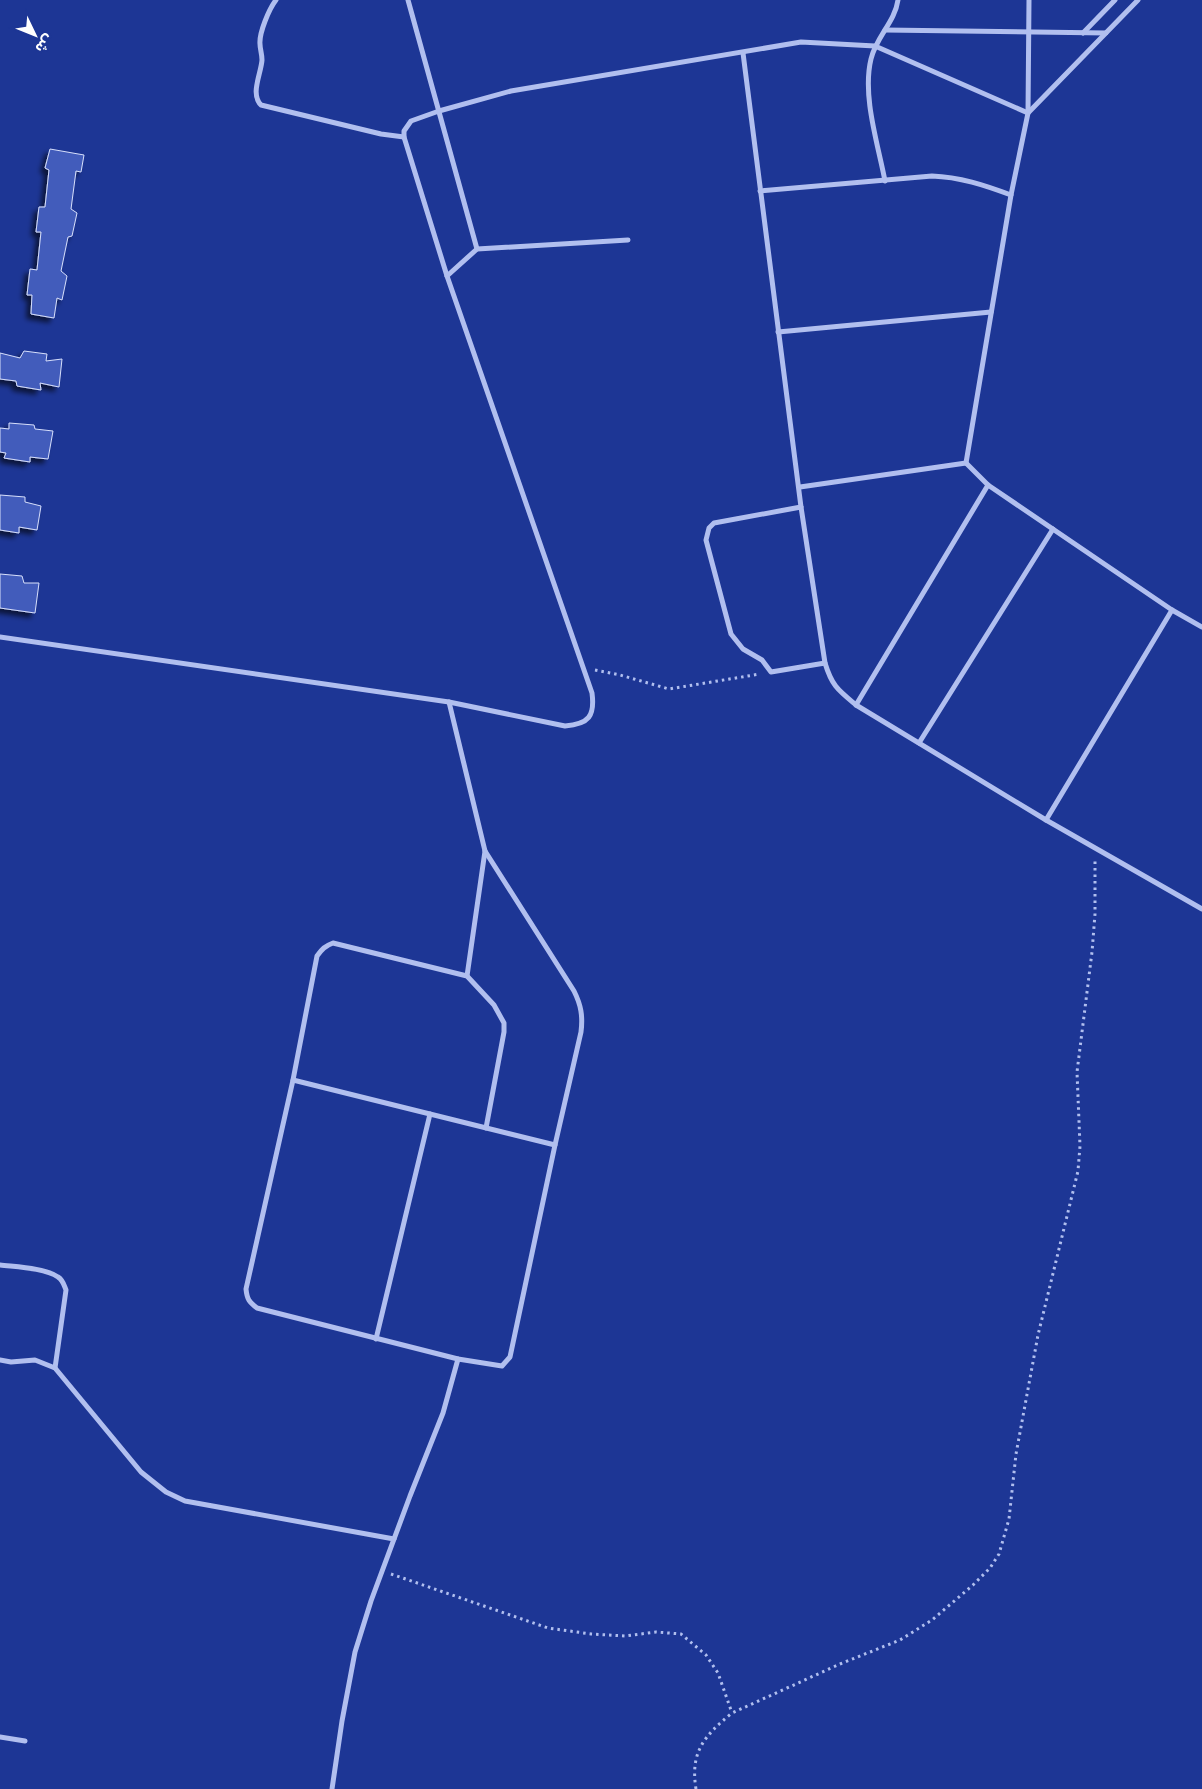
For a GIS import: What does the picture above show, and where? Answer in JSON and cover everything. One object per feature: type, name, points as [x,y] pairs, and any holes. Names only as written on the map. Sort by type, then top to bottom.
[{"type":"street","points":[[276,0],[261,35],[262,57],[256,100],[261,105],[381,134],[404,137]]},
{"type":"street","points":[[408,0],[477,249]]},
{"type":"street","points":[[886,181],[871,112],[870,60],[875,46],[897,8],[898,0]]},
{"type":"street","points":[[966,463],[1011,195],[1028,113],[1029,0]]},
{"type":"street","points":[[1083,33],[1115,0]]},
{"type":"street","points":[[1028,113],[1138,0]]},
{"type":"street","points":[[885,30],[1106,33]]},
{"type":"street","points":[[0,637],[450,702],[565,726],[580,724],[589,718],[593,707],[592,693],[447,276],[404,137],[404,131],[411,121],[439,110],[511,91],[801,42],[875,46],[1028,113]]},
{"type":"street","points":[[743,53],[778,332],[800,487],[801,507],[825,663],[830,680],[842,694],[856,705],[1046,820],[1202,909]]},
{"type":"street","points":[[760,191],[932,176],[950,177],[973,182],[1011,195]]},
{"type":"street","points":[[447,276],[477,249],[628,240]]},
{"type":"street","points":[[778,332],[991,312]]},
{"type":"street","points":[[800,487],[966,463]]},
{"type":"street","points":[[966,463],[988,485],[1172,610],[1202,626]]},
{"type":"street","points":[[856,705],[988,485]]},
{"type":"street","points":[[801,507],[714,523],[709,528],[706,540],[731,634],[743,649],[762,660],[770,672],[825,663]]},
{"type":"street","points":[[920,743],[1053,529]]},
{"type":"street","points":[[1046,820],[1172,610]]},
{"type":"street","points":[[450,702],[485,851],[574,991],[583,1017],[510,1357],[502,1366],[458,1359],[257,1308],[247,1298],[246,1289],[293,1080],[317,956],[326,945],[333,943],[467,976],[494,1005],[504,1024],[504,1032],[486,1128]]},
{"type":"street","points":[[467,976],[485,851]]},
{"type":"street","points":[[293,1080],[555,1145]]},
{"type":"street","points":[[376,1339],[430,1114]]},
{"type":"street","points":[[0,1265],[47,1272],[58,1276],[63,1282],[66,1290],[55,1368]]},
{"type":"street","points":[[332,1789],[355,1652],[382,1571],[443,1413],[458,1359]]},
{"type":"street","points":[[0,1360],[11,1362],[35,1360],[55,1368],[141,1472],[166,1492],[185,1500],[394,1539]]},
{"type":"street","points":[[0,1737],[25,1741]]},
{"type":"path","points":[[584,668],[620,675],[669,689],[726,681],[770,672]]},
{"type":"path","points":[[696,1789],[694,1764],[698,1752],[720,1723],[732,1714],[840,1664],[900,1640],[932,1620],[973,1585],[990,1568],[999,1554],[1009,1519],[1016,1454],[1038,1335],[1078,1171],[1080,1146],[1078,1072],[1095,914],[1095,848]]},
{"type":"path","points":[[382,1571],[548,1628],[624,1636],[656,1632],[681,1634],[706,1655],[718,1672],[732,1714]]},
{"type":"building","points":[[50,149],[84,155],[81,172],[76,171],[71,209],[77,213],[72,236],[68,237],[61,271],[67,276],[62,300],[57,298],[54,318],[31,314],[32,295],[27,295],[30,269],[37,270],[41,232],[36,232],[39,207],[45,207],[49,170],[45,168]]},
{"type":"building","points":[[24,351],[47,354],[46,361],[62,359],[59,387],[40,383],[41,390],[17,386],[16,381],[0,379],[0,353],[20,358]]},
{"type":"building","points":[[9,423],[34,425],[35,429],[53,431],[48,459],[30,457],[30,462],[4,458],[6,453],[0,452],[0,428],[9,429]]},
{"type":"building","points":[[0,495],[25,497],[25,502],[41,506],[37,530],[19,527],[19,533],[0,530]]},
{"type":"building","points":[[0,574],[22,576],[24,583],[39,583],[35,613],[0,608]]}]
